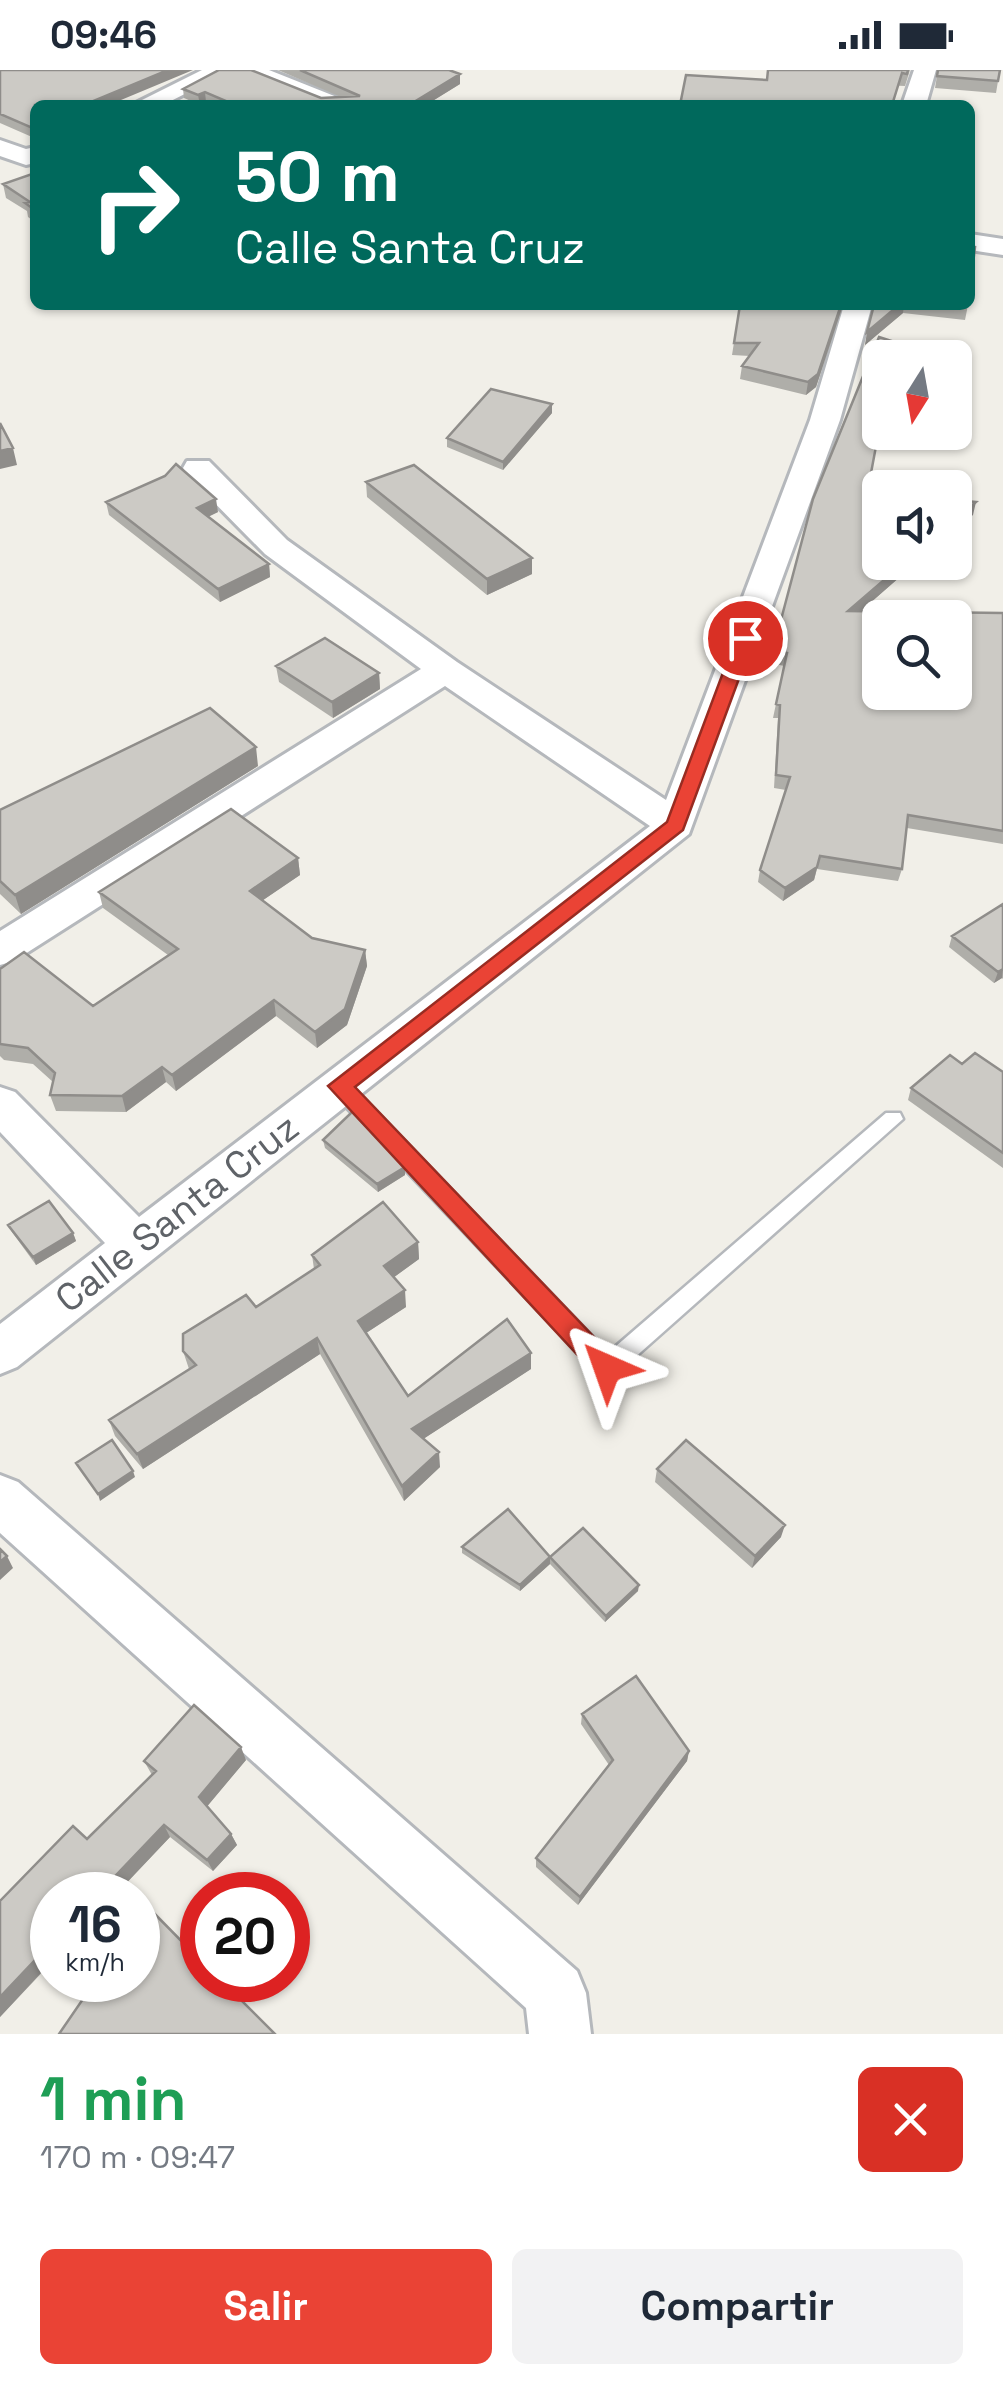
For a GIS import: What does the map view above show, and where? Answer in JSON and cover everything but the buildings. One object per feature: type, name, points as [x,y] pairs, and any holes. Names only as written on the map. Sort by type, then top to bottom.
[{"type":"street","points":[[155,100],[221,70]]},
{"type":"street","points":[[248,70],[331,100]]},
{"type":"street","points":[[916,100],[925,70]]},
{"type":"street","points":[[0,148],[30,156]]},
{"type":"street","points":[[975,243],[1003,247]]},
{"type":"street","points":[[198,468],[276,546],[444,670],[676,826],[825,420],[857,310]]},
{"type":"street","points":[[0,950],[444,670]]},
{"type":"street","name":"Calle Santa Cruz","points":[[0,1352],[676,826]]},
{"type":"street","points":[[0,1104],[136,1244]]},
{"type":"street","points":[[0,1499],[554,1993],[560,2034]]},
{"type":"lane","points":[[339,1086],[607,1368],[893,1119]]},
{"type":"route","points":[[607,1368],[339,1086],[676,826],[745,638]]}]
